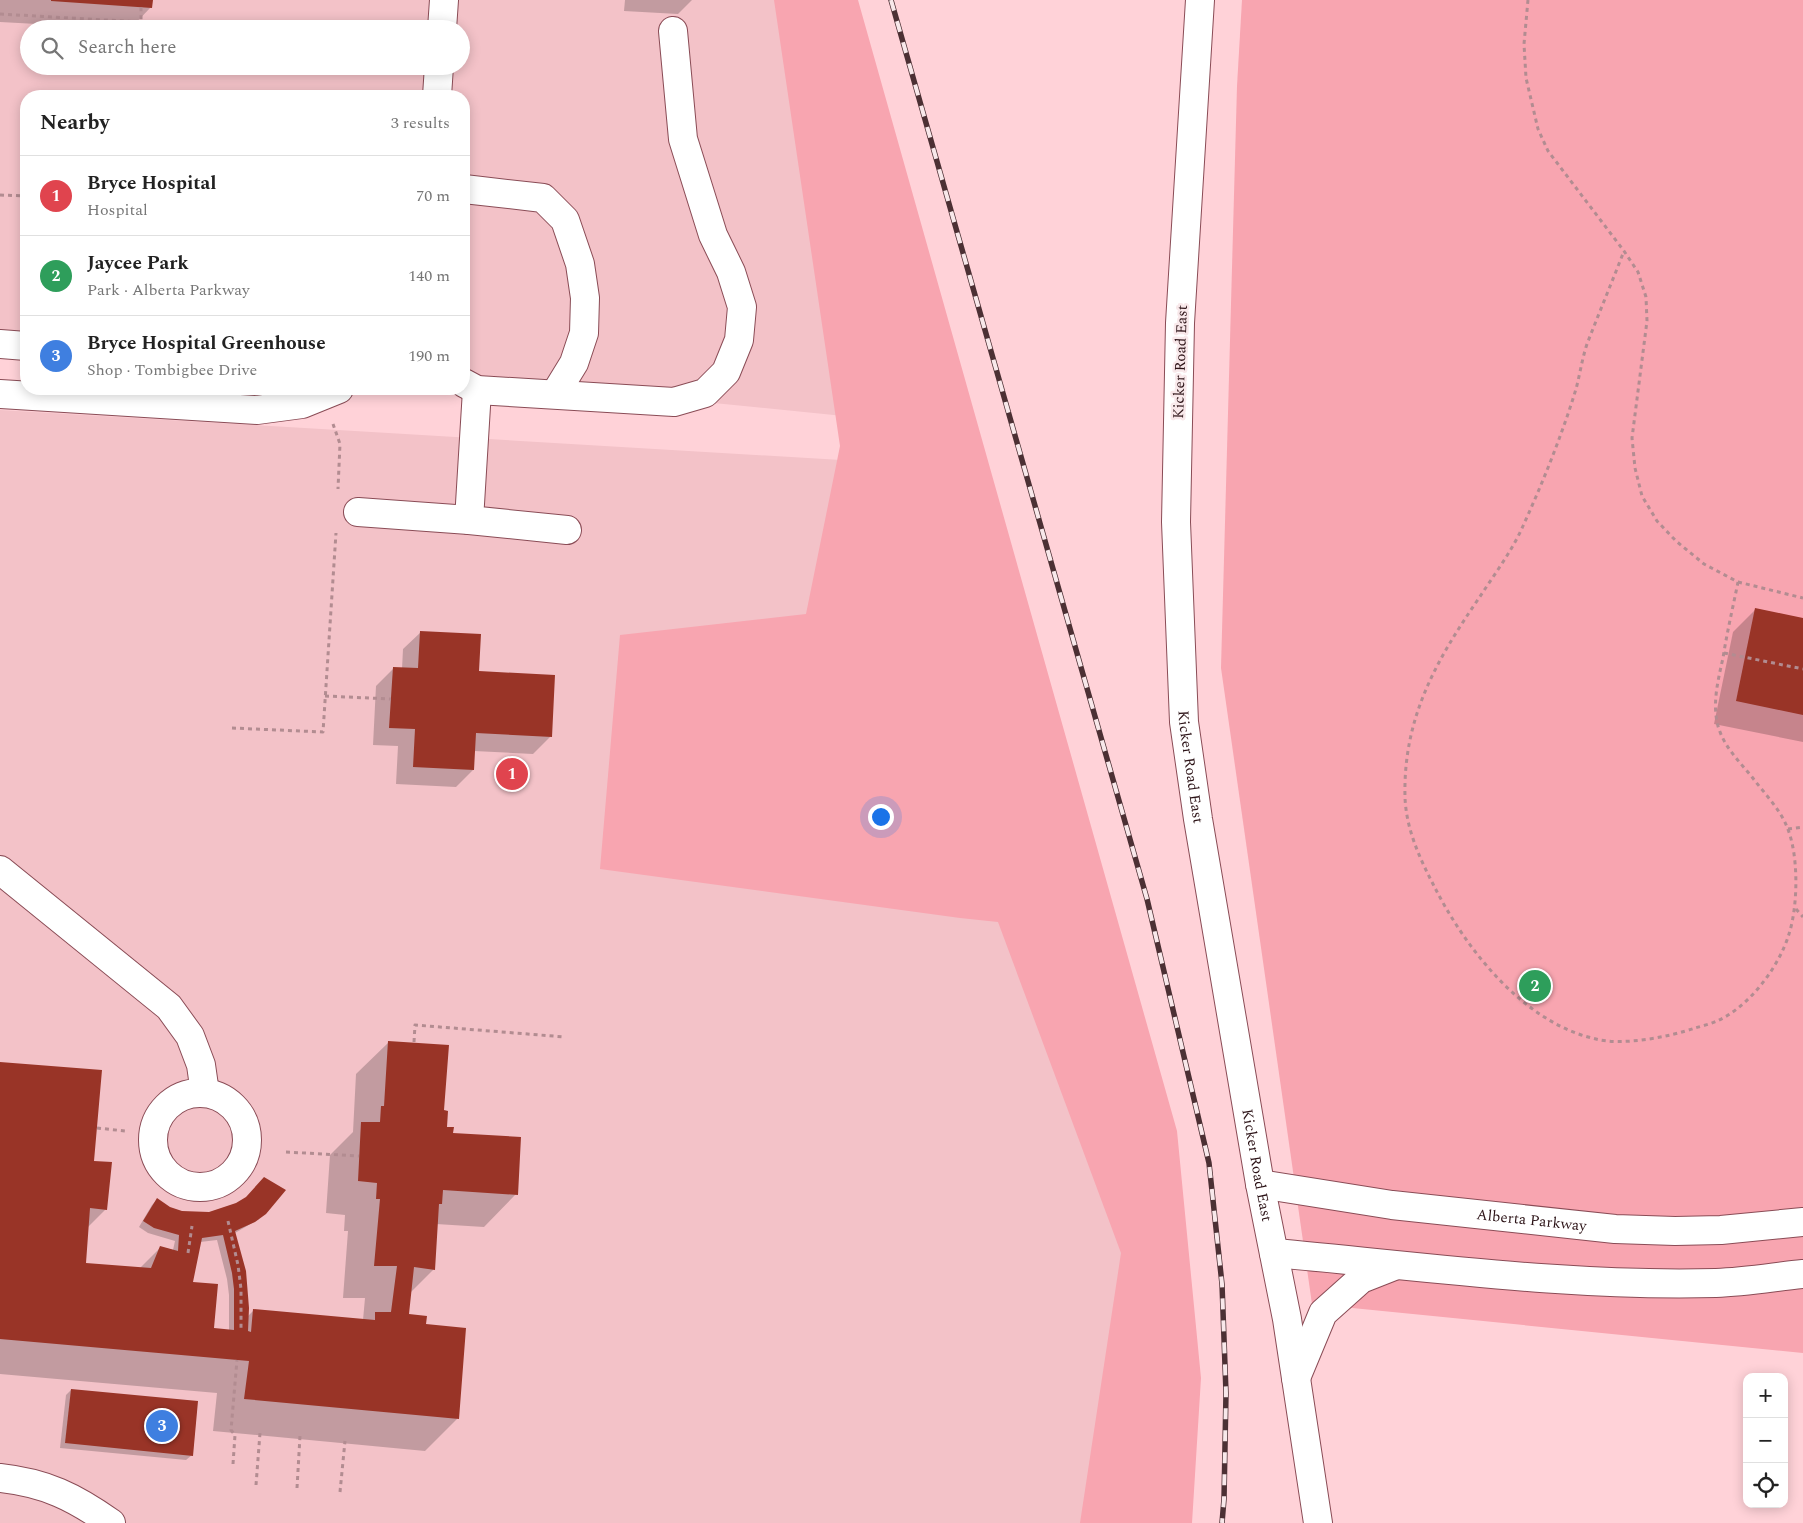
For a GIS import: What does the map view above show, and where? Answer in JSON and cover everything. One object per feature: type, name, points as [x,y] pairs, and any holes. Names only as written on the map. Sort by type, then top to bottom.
[{"type":"street","points":[[443,20],[444,0]]},
{"type":"street","name":"Kicker Road East","points":[[1200,0],[1190,140],[1180,343],[1176,522],[1184,722],[1198,819],[1260,1184],[1287,1318],[1318,1523]]},
{"type":"street","points":[[470,386],[674,402],[705,393],[726,372],[739,340],[742,308],[731,272],[713,236],[683,138],[673,31]]},
{"type":"street","points":[[437,90],[438,75]]},
{"type":"street","points":[[470,190],[543,198],[565,220],[580,264],[586,298],[584,333],[574,363],[555,394]]},
{"type":"street","points":[[0,344],[20,346]]},
{"type":"street","points":[[0,394],[257,410],[302,404],[324,395]]},
{"type":"street","points":[[469,520],[470,395]]},
{"type":"street","points":[[358,512],[469,520],[566,530]]},
{"type":"street","points":[[0,870],[169,1007],[190,1036],[201,1065],[205,1093]]},
{"type":"street","name":"Alberta Parkway","points":[[1260,1184],[1392,1205],[1615,1229],[1721,1230],[1803,1222]]},
{"type":"street","points":[[1274,1253],[1619,1283],[1718,1283],[1803,1274]]},
{"type":"street","points":[[1296,1378],[1323,1313],[1361,1279],[1396,1265]]},
{"type":"street","points":[[0,1478],[51,1488],[87,1506],[111,1523]]},
{"type":"path","points":[[1528,0],[1524,44],[1526,78],[1538,129],[1548,151],[1638,272],[1646,297],[1647,321],[1632,438],[1635,468],[1642,496],[1657,521],[1676,541],[1704,564],[1738,582],[1803,598]]},
{"type":"path","points":[[140,20],[141,7]]},
{"type":"path","points":[[0,14],[105,20]]},
{"type":"path","points":[[0,195],[20,196]]},
{"type":"path","points":[[1624,251],[1586,349],[1560,436],[1522,531],[1442,655],[1422,694],[1411,730],[1406,768],[1405,800],[1410,832],[1424,867],[1463,937],[1488,967],[1514,993],[1541,1015],[1568,1030],[1598,1040],[1635,1041],[1680,1034],[1719,1020],[1741,1005],[1762,982],[1777,963],[1789,936],[1795,909],[1796,879],[1788,829],[1776,806],[1724,742],[1717,722],[1715,700],[1738,582]]},
{"type":"path","points":[[332,422],[340,444],[338,494]]},
{"type":"path","points":[[232,728],[323,732],[336,532]]},
{"type":"path","points":[[1724,652],[1803,668]]},
{"type":"path","points":[[325,696],[391,699]]},
{"type":"path","points":[[1788,829],[1803,826]]},
{"type":"path","points":[[1795,909],[1803,917]]},
{"type":"path","points":[[414,1042],[415,1025],[565,1037]]},
{"type":"path","points":[[96,1128],[126,1131]]},
{"type":"path","points":[[286,1152],[359,1156]]},
{"type":"path","points":[[228,1221],[242,1289],[241,1331]]},
{"type":"path","points":[[188,1253],[192,1226]]},
{"type":"path","points":[[233,1464],[235,1435],[230,1430],[237,1360]]},
{"type":"path","points":[[256,1485],[260,1433]]},
{"type":"path","points":[[297,1488],[300,1436]]},
{"type":"path","points":[[340,1492],[345,1441]]},
{"type":"shaded area","points":[[0,0],[804,0],[903,422],[470,379],[470,90],[20,90],[20,332],[0,330]]},
{"type":"shaded area","points":[[774,0],[858,0],[1177,1131],[1201,1378],[1192,1523],[1080,1523],[1121,1253],[998,922],[600,869],[620,635],[806,614],[840,446]]},
{"type":"shaded area","points":[[1242,0],[1803,0],[1803,1353],[1312,1304],[1221,668],[1237,86]]},
{"type":"shaded area","points":[[0,410],[908,464],[1139,1085],[1132,1523],[0,1523]]},
{"type":"building","points":[[51,0],[153,0],[152,8]]},
{"type":"building","points":[[1755,608],[1803,618],[1803,715],[1736,701]]},
{"type":"building","points":[[420,631],[481,634],[479,671],[555,675],[552,737],[476,733],[474,770],[413,767],[415,729],[389,728],[393,667],[418,668]]},
{"type":"building","points":[[388,1041],[449,1045],[444,1110],[448,1111],[447,1127],[454,1127],[453,1133],[521,1137],[518,1195],[443,1190],[442,1204],[439,1204],[435,1270],[414,1267],[409,1314],[427,1316],[426,1324],[466,1328],[459,1419],[244,1399],[249,1361],[0,1339],[0,1062],[102,1070],[94,1161],[112,1162],[107,1210],[90,1208],[86,1263],[151,1268],[160,1246],[178,1251],[179,1235],[154,1228],[143,1221],[157,1198],[170,1207],[182,1211],[209,1212],[236,1203],[246,1197],[264,1177],[286,1190],[266,1214],[255,1222],[235,1231],[246,1271],[249,1308],[248,1331],[251,1332],[253,1309],[375,1320],[375,1312],[391,1312],[397,1266],[374,1266],[380,1199],[376,1199],[377,1183],[358,1181],[361,1122],[380,1122],[381,1106],[384,1106]],"holes":[[[223,1235],[232,1273],[234,1330],[214,1328],[218,1284],[193,1282],[202,1238]]]},
{"type":"building","points":[[71,1389],[198,1401],[193,1456],[65,1443]]},
{"type":"railway","points":[[891,0],[1147,899],[1209,1163],[1222,1284],[1226,1393],[1222,1523]]},
{"type":"place","name":"Bryce Hospital","points":[[512,774]]},
{"type":"place","name":"Jaycee Park","points":[[1535,986]]},
{"type":"place","name":"Bryce Hospital Greenhouse","points":[[162,1426]]}]
